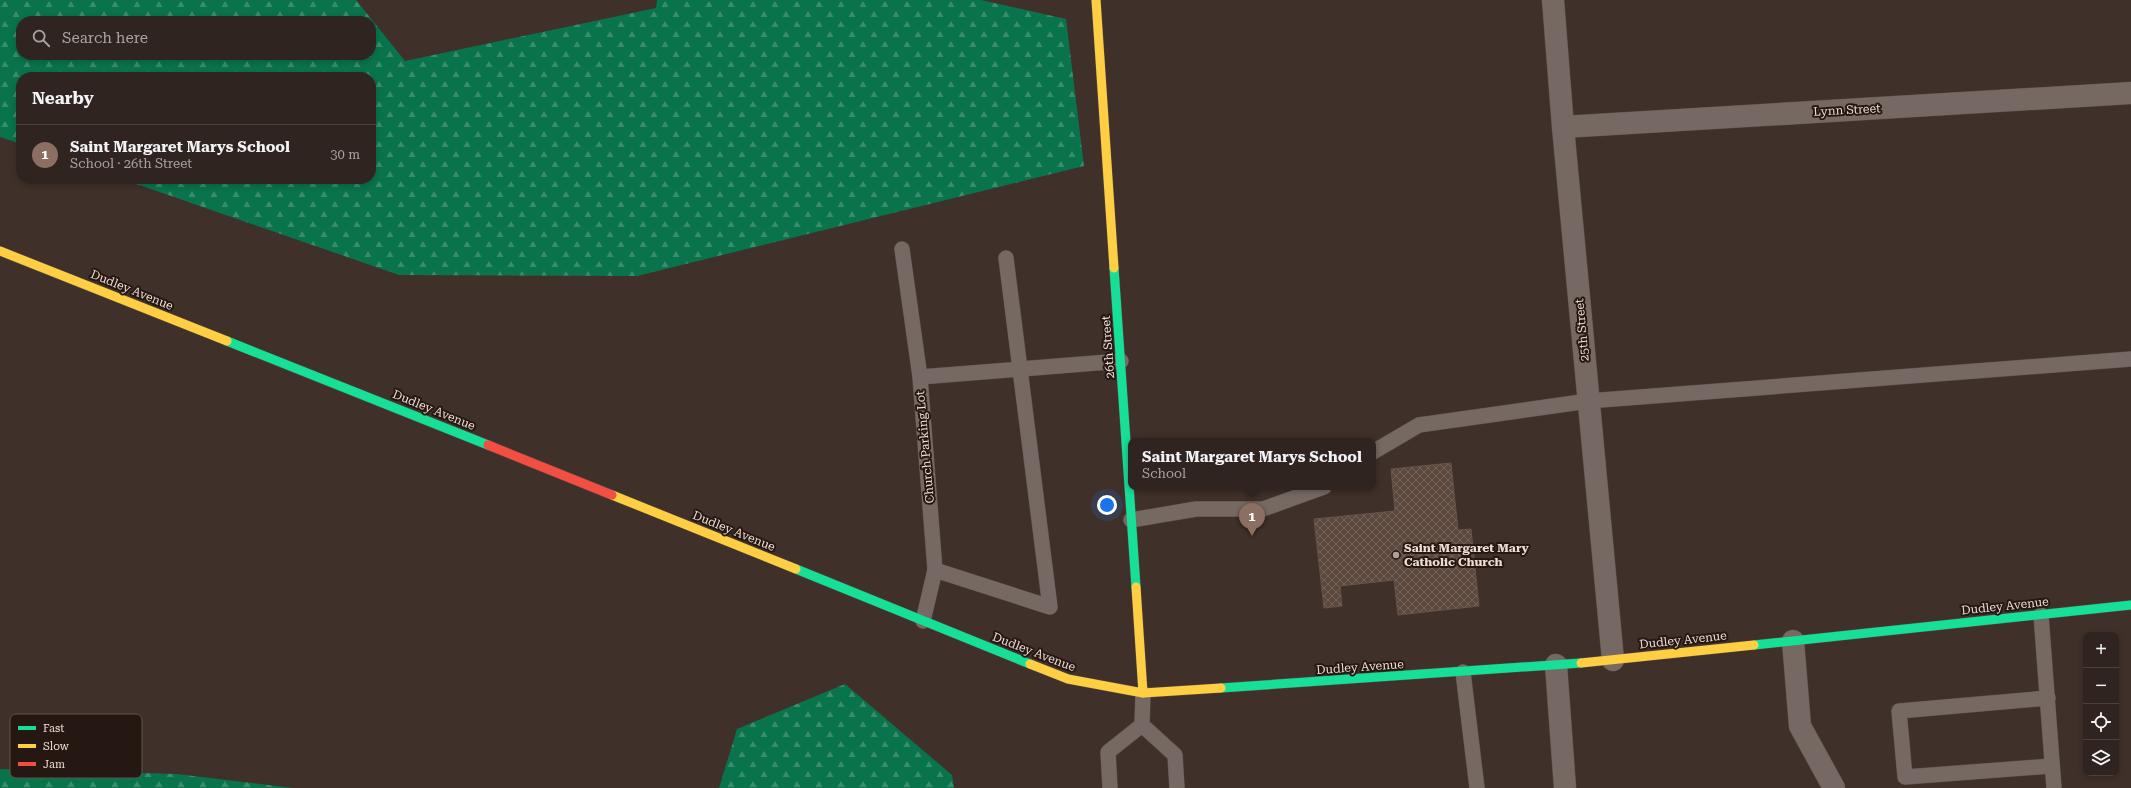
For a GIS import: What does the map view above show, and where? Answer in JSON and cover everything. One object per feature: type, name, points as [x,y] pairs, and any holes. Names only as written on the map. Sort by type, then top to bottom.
[{"type":"street","name":"26th Street","points":[[1096,0],[1128,477]]},
{"type":"street","name":"25th Street","points":[[1553,0],[1562,127],[1613,660]]},
{"type":"street","name":"Lynn Street","points":[[1562,127],[2131,92]]},
{"type":"street","name":"Dudley Avenue","points":[[0,251],[402,410],[1068,679],[1143,693],[1463,672],[1613,660],[2131,605]]},
{"type":"street","name":"26th Street","points":[[1129,490],[1143,693]]},
{"type":"street","points":[[1793,641],[1800,726],[1834,788]]},
{"type":"street","points":[[1556,665],[1565,788]]},
{"type":"lane","points":[[902,249],[920,377]]},
{"type":"lane","points":[[935,570],[1050,607],[1006,258]]},
{"type":"lane","points":[[1376,450],[1419,425],[1588,401],[2131,359]]},
{"type":"lane","name":"Church Parking Lot","points":[[924,621],[935,570],[920,377],[1120,361]]},
{"type":"lane","points":[[1131,520],[1196,508],[1263,509],[1316,490]]},
{"type":"lane","points":[[2040,615],[2048,698],[2054,788]]},
{"type":"lane","points":[[1463,672],[1477,788]]},
{"type":"lane","points":[[1110,788],[1108,752],[1142,725],[1143,693]]},
{"type":"lane","points":[[2048,698],[1899,711],[1905,777],[2052,766]]},
{"type":"lane","points":[[1142,725],[1175,754],[1177,788]]},
{"type":"green space","points":[[0,0],[356,0],[369,16],[16,16],[16,60],[376,60],[376,25],[405,61],[656,8],[657,0],[981,0],[1066,19],[1084,166],[637,276],[399,275],[136,184],[376,184],[376,72],[16,72],[16,142],[0,137]]},
{"type":"green space","points":[[845,684],[952,775],[954,788],[719,788],[737,729]]},
{"type":"green space","points":[[0,769],[10,769],[10,778],[142,778],[142,773],[177,774],[293,788],[0,788]]},
{"type":"building","name":"Saint Margaret Mary Catholic Church","points":[[1451,463],[1458,530],[1471,529],[1479,606],[1398,615],[1394,580],[1340,586],[1342,606],[1324,608],[1314,519],[1395,511],[1391,469]]},
{"type":"traffic: fast","points":[[1114,268],[1128,471]]},
{"type":"traffic: fast","points":[[227,341],[488,445]]},
{"type":"traffic: fast","points":[[1129,490],[1136,587]]},
{"type":"traffic: fast","points":[[796,569],[1030,664]]},
{"type":"traffic: fast","points":[[1754,645],[2131,605]]},
{"type":"traffic: fast","points":[[1221,688],[1581,663]]},
{"type":"traffic: slow","points":[[1096,0],[1114,268]]},
{"type":"traffic: slow","points":[[0,251],[227,341]]},
{"type":"traffic: slow","points":[[612,495],[796,569]]},
{"type":"traffic: slow","points":[[1136,587],[1143,693]]},
{"type":"traffic: slow","points":[[1581,663],[1754,645]]},
{"type":"traffic: slow","points":[[1030,664],[1068,679],[1143,693],[1221,688]]},
{"type":"traffic: jam","points":[[488,445],[612,495]]},
{"type":"place","name":"Saint Margaret Marys School","points":[[1252,536]]},
{"type":"place","name":"Saint Margaret Mary Catholic Church","points":[[1396,555]]}]
